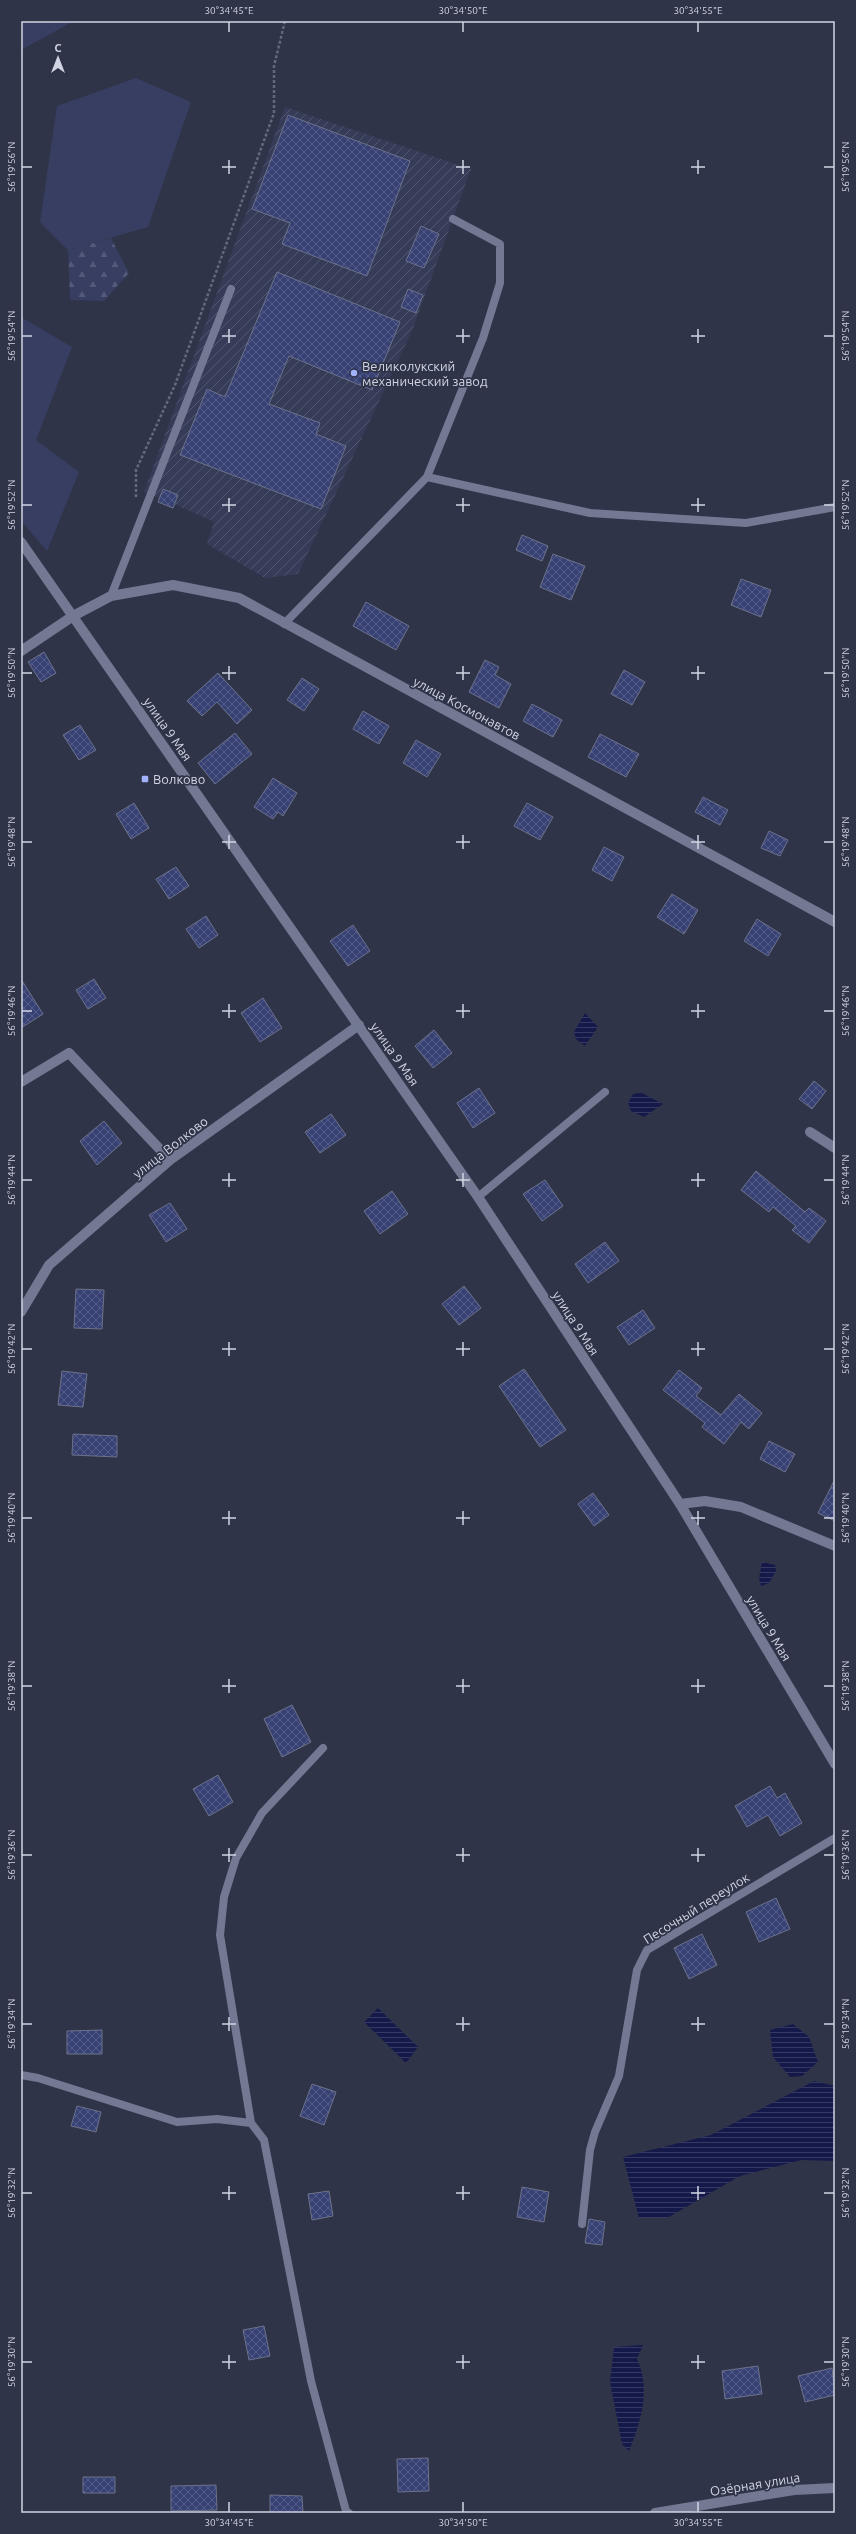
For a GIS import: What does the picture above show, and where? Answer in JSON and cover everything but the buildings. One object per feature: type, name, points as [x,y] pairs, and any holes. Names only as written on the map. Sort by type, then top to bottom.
[{"type":"street","name":"улица 9 Мая","points":[[21,542],[478,1197],[680,1504],[835,1764]]},
{"type":"street","name":"улица Космонавтов","points":[[21,651],[76,620],[111,596],[173,585],[239,598],[284,624],[835,922]]},
{"type":"street","name":"улица Волково","points":[[21,1312],[49,1265],[170,1160],[359,1025]]},
{"type":"street","points":[[21,1082],[69,1053],[170,1160]]},
{"type":"street","points":[[810,1132],[835,1148]]},
{"type":"street","points":[[680,1504],[705,1501],[741,1507],[835,1546]]},
{"type":"street","name":"Озёрная улица","points":[[655,2513],[794,2490],[835,2488]]},
{"type":"lane","points":[[284,624],[427,477],[483,338],[500,283],[500,244],[453,219]]},
{"type":"lane","points":[[111,596],[231,289]]},
{"type":"lane","points":[[427,477],[590,513],[746,523],[835,507]]},
{"type":"lane","points":[[478,1197],[606,1092]]},
{"type":"lane","points":[[323,1748],[262,1813],[236,1858],[224,1897],[220,1935],[251,2123],[264,2140],[311,2381],[347,2512]]},
{"type":"lane","name":"Песочный переулок","points":[[582,2224],[590,2150],[595,2132],[619,2076],[637,1970],[647,1950],[835,1838]]},
{"type":"lane","points":[[21,2075],[38,2078],[177,2122],[217,2119],[251,2123]]},
{"type":"path","points":[[146,508],[134,496],[136,470],[175,385],[274,113],[274,66],[285,21]]},
{"type":"shaded area","points":[[285,107],[471,169],[412,331],[298,574],[265,578],[207,544],[214,522],[174,504],[173,508],[158,502],[159,498],[144,492]]},
{"type":"shaded area","points":[[585,1013],[598,1027],[585,1046],[576,1039],[574,1032]]},
{"type":"shaded area","points":[[642,1093],[663,1104],[644,1117],[631,1111],[628,1103],[633,1094]]},
{"type":"shaded area","points":[[762,1562],[775,1565],[776,1571],[769,1583],[761,1586],[759,1578]]},
{"type":"shaded area","points":[[378,2008],[418,2047],[406,2063],[364,2022]]},
{"type":"shaded area","points":[[793,2024],[809,2037],[818,2062],[802,2076],[790,2077],[773,2057],[770,2030]]},
{"type":"shaded area","points":[[814,2081],[835,2086],[835,2161],[801,2160],[740,2176],[667,2218],[639,2218],[623,2157],[711,2135]]},
{"type":"shaded area","points":[[643,2345],[637,2359],[643,2382],[643,2405],[637,2429],[629,2451],[622,2444],[610,2382],[614,2347]]},
{"type":"green space","points":[[21,21],[74,21],[21,50]]},
{"type":"green space","points":[[136,78],[191,102],[148,227],[68,250],[40,222],[57,106]]},
{"type":"green space","points":[[111,238],[129,273],[104,301],[70,300],[68,250]]},
{"type":"green space","points":[[21,317],[72,347],[36,440],[79,472],[47,551],[21,521]]},
{"type":"place","name":"Великолукский механический завод","points":[[354,373]]},
{"type":"place","name":"Волково","points":[[145,779]]}]
